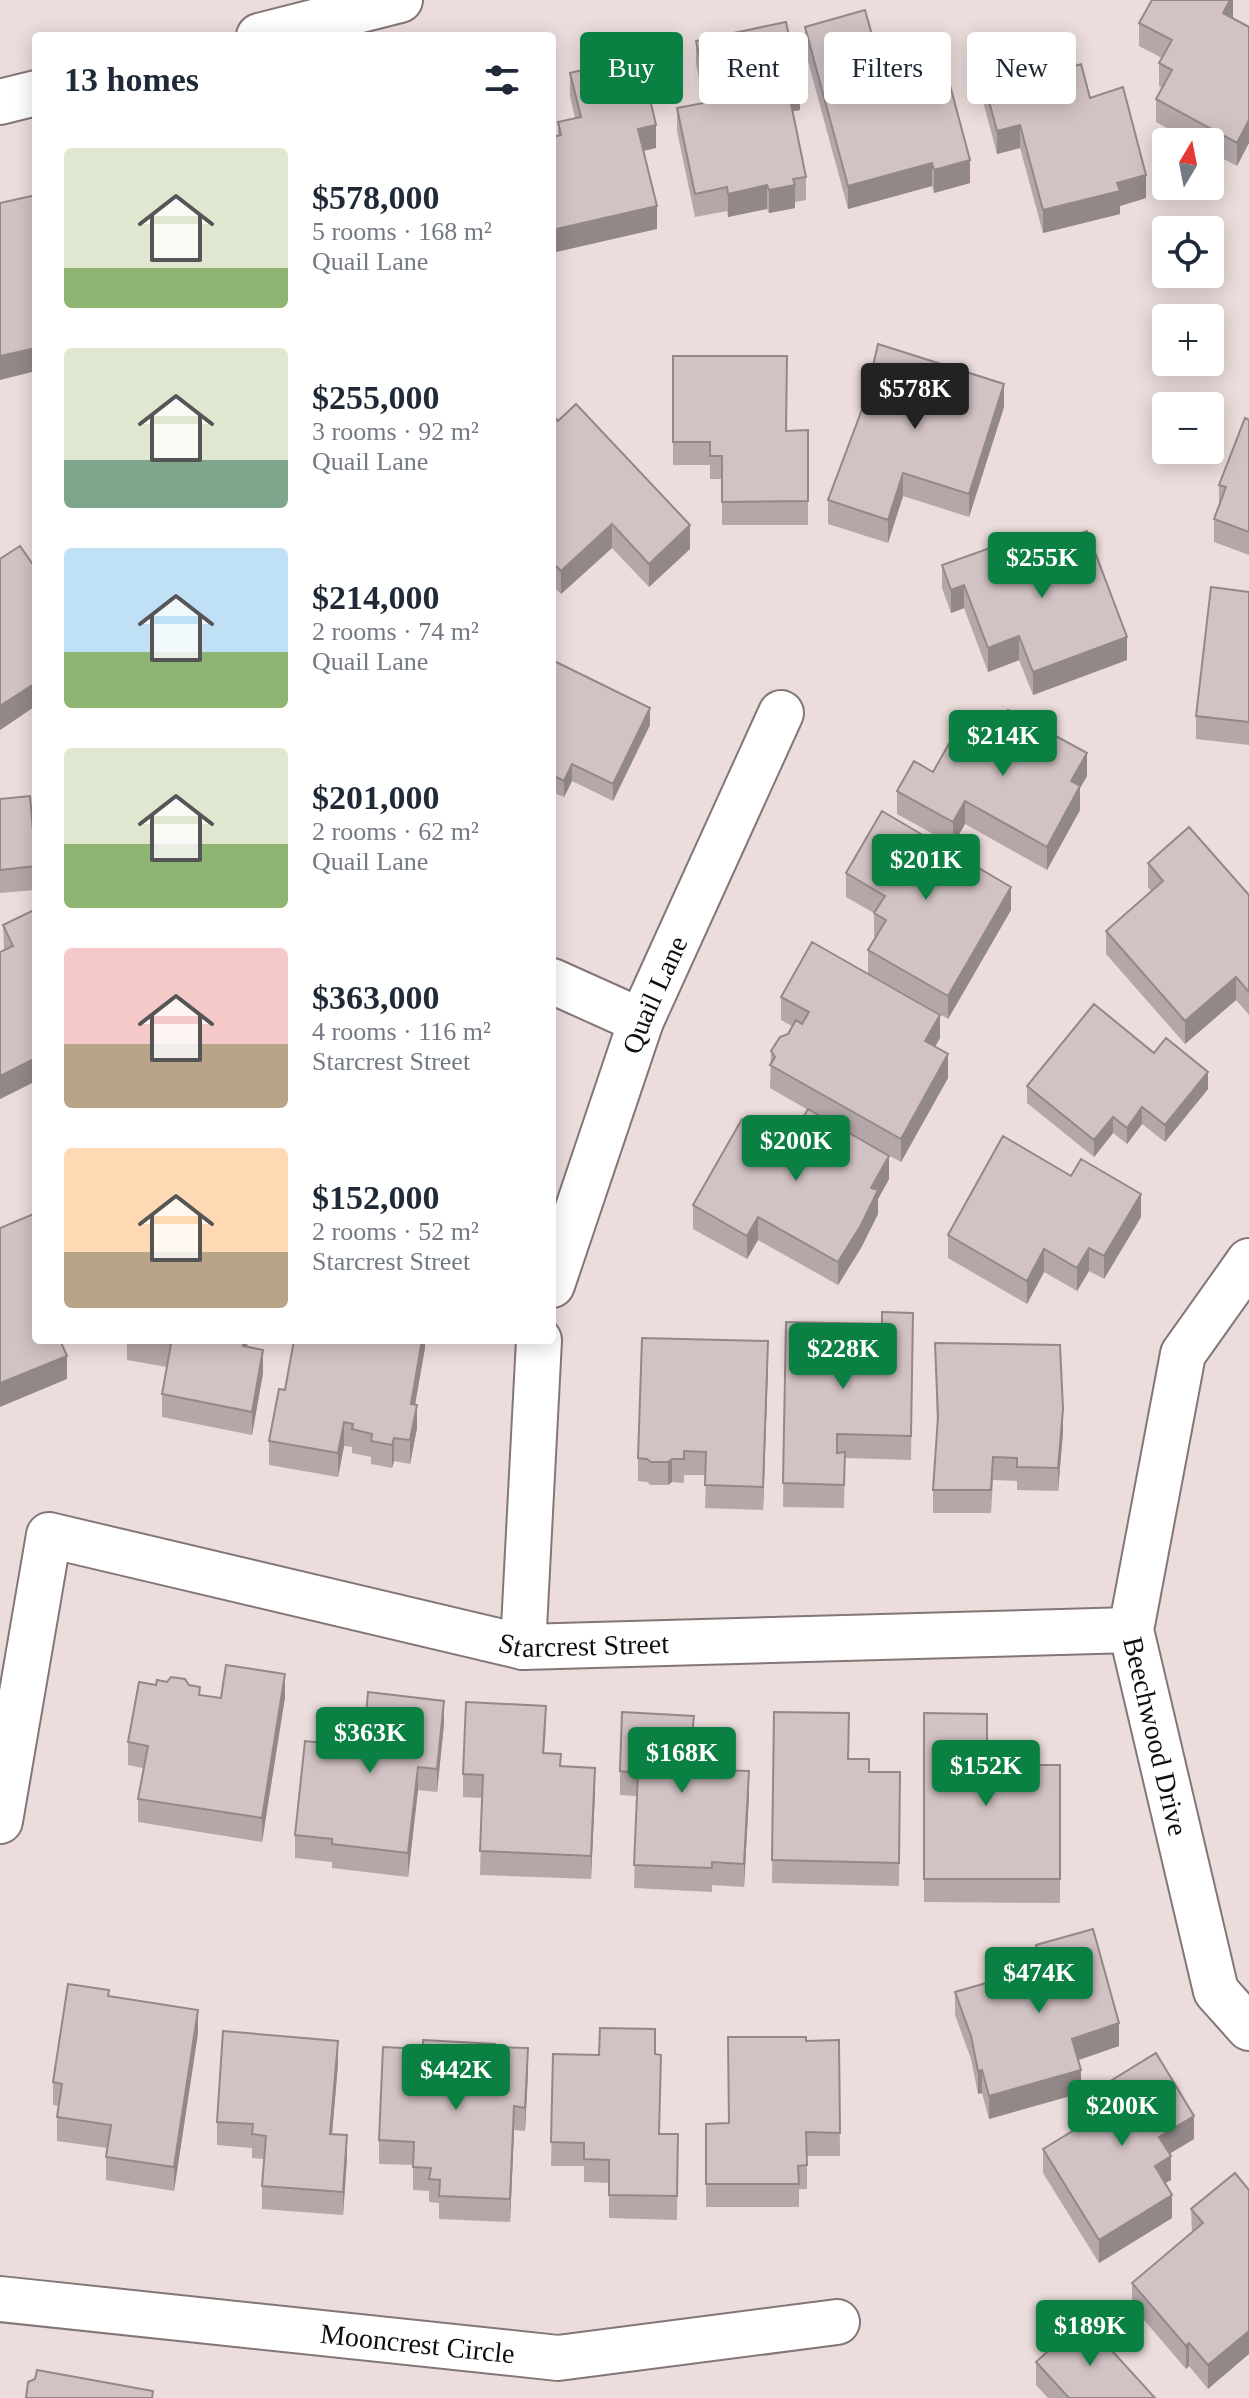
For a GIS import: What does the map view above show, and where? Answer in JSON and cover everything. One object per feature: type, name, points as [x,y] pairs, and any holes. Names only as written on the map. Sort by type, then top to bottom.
[{"type":"street","points":[[275,32],[400,0]]},
{"type":"street","points":[[0,102],[32,94]]},
{"type":"street","name":"Quail Lane","points":[[556,1273],[641,1021],[781,713]]},
{"type":"street","points":[[556,983],[641,1021]]},
{"type":"street","name":"Beechwood Drive","points":[[1249,1261],[1183,1354],[1131,1630],[1216,1991],[1249,2028]]},
{"type":"street","points":[[523,1647],[539,1344]]},
{"type":"street","name":"Starcrest Street","points":[[0,1821],[49,1535],[523,1647],[1131,1630]]},
{"type":"street","name":"Mooncrest Circle","points":[[0,2299],[558,2358],[837,2322]]},
{"type":"building","points":[[1152,0],[1230,0],[1223,13],[1249,27],[1249,120],[1237,143],[1224,136],[1224,128],[1209,128],[1156,99],[1172,70],[1159,63],[1172,40],[1139,23]]},
{"type":"building","points":[[865,10],[871,32],[824,32],[824,97],[808,32],[805,27]]},
{"type":"building","points":[[786,22],[788,32],[739,32]]},
{"type":"building","points":[[1081,64],[1090,98],[1123,87],[1146,175],[1117,183],[1120,191],[1043,210],[1020,125],[997,131],[990,104],[1076,104],[1076,66]]},
{"type":"building","points":[[580,71],[580,104],[651,104],[656,125],[638,129],[657,206],[556,229],[556,136],[561,135],[558,122],[581,117],[570,73]]},
{"type":"building","points":[[951,89],[970,160],[934,170],[932,163],[848,186],[826,104],[951,104]]},
{"type":"building","points":[[699,104],[791,104],[806,177],[793,179],[795,185],[769,190],[767,185],[728,194],[727,187],[695,194],[677,108]]},
{"type":"building","points":[[32,196],[32,349],[0,356],[0,203]]},
{"type":"building","points":[[878,344],[1004,384],[969,494],[903,473],[888,520],[828,500],[864,404]]},
{"type":"building","points":[[673,356],[787,356],[786,431],[808,430],[808,501],[722,502],[722,456],[710,456],[710,442],[673,442]]},
{"type":"building","points":[[576,404],[690,525],[649,564],[612,524],[561,571],[556,566],[556,419],[558,421]]},
{"type":"building","points":[[1245,418],[1249,420],[1249,532],[1214,519],[1226,487],[1219,485]]},
{"type":"building","points":[[1087,531],[1127,637],[1033,672],[1019,636],[988,648],[964,585],[951,590],[942,565],[990,548],[996,565]]},
{"type":"building","points":[[20,546],[32,563],[32,685],[0,706],[0,559]]},
{"type":"building","points":[[1211,587],[1249,592],[1249,722],[1196,716]]},
{"type":"building","points":[[556,662],[650,708],[613,784],[572,764],[564,781],[556,777]]},
{"type":"building","points":[[1008,710],[1087,753],[1071,781],[1080,786],[1047,847],[965,801],[953,822],[897,791],[914,761],[933,772],[959,726],[990,742]]},
{"type":"building","points":[[30,796],[32,866],[0,870],[0,799]]},
{"type":"building","points":[[882,811],[1011,887],[948,996],[868,950],[886,920],[874,913],[885,896],[846,873]]},
{"type":"building","points":[[1189,827],[1249,895],[1249,992],[1236,977],[1185,1021],[1106,931],[1163,881],[1148,863]]},
{"type":"building","points":[[32,911],[32,1060],[0,1076],[0,952],[13,946],[3,925]]},
{"type":"building","points":[[812,942],[940,1015],[925,1041],[948,1054],[901,1139],[770,1065],[775,1057],[771,1051],[780,1037],[788,1034],[796,1020],[802,1024],[809,1012],[781,997]]},
{"type":"building","points":[[1094,1004],[1154,1053],[1166,1038],[1208,1072],[1165,1125],[1142,1107],[1127,1128],[1113,1117],[1094,1140],[1027,1086]]},
{"type":"building","points":[[808,1109],[889,1156],[871,1188],[878,1190],[838,1262],[758,1217],[747,1236],[693,1205],[742,1119],[788,1145]]},
{"type":"building","points":[[1003,1136],[1071,1176],[1081,1159],[1141,1194],[1104,1256],[1089,1248],[1077,1268],[1044,1249],[1027,1281],[948,1235]]},
{"type":"building","points":[[32,1215],[32,1344],[62,1344],[67,1356],[0,1383],[0,1228]]},
{"type":"building","points":[[882,1312],[913,1313],[911,1436],[837,1434],[837,1453],[845,1452],[844,1485],[783,1483],[786,1322],[882,1324]]},
{"type":"building","points":[[642,1338],[768,1341],[763,1487],[705,1485],[706,1452],[684,1451],[684,1459],[668,1462],[638,1458]]},
{"type":"building","points":[[935,1343],[1060,1345],[1063,1409],[1058,1468],[1017,1467],[1017,1458],[993,1457],[991,1490],[933,1490],[938,1417]]},
{"type":"building","points":[[171,1344],[243,1344],[263,1350],[252,1412],[162,1394]]},
{"type":"building","points":[[293,1344],[421,1344],[411,1404],[417,1405],[410,1440],[394,1438],[392,1445],[371,1441],[372,1434],[352,1429],[353,1424],[344,1422],[338,1453],[269,1441],[279,1389],[285,1390]]},
{"type":"building","points":[[226,1665],[285,1674],[262,1818],[138,1799],[148,1746],[128,1742],[139,1682],[156,1685],[157,1680],[167,1682],[171,1677],[185,1679],[189,1685],[200,1687],[199,1695],[221,1698]]},
{"type":"building","points":[[368,1692],[444,1701],[437,1769],[418,1767],[408,1853],[332,1844],[332,1839],[295,1835],[305,1741],[346,1745],[349,1713],[366,1714]]},
{"type":"building","points":[[466,1702],[546,1706],[543,1753],[561,1754],[560,1766],[595,1768],[591,1856],[480,1851],[483,1775],[463,1774]]},
{"type":"building","points":[[622,1712],[694,1716],[692,1735],[714,1736],[713,1770],[749,1771],[744,1864],[712,1862],[712,1868],[634,1865],[638,1773],[620,1771]]},
{"type":"building","points":[[774,1712],[849,1713],[848,1759],[869,1759],[869,1772],[900,1772],[899,1863],[772,1860]]},
{"type":"building","points":[[924,1713],[987,1714],[987,1765],[1060,1765],[1060,1879],[924,1879]]},
{"type":"building","points":[[1093,1929],[1119,2023],[1072,2039],[1081,2070],[989,2096],[982,2070],[978,2071],[971,2036],[955,1992],[1042,1967],[1036,1945]]},
{"type":"building","points":[[68,1984],[109,1990],[108,1996],[198,2010],[174,2167],[106,2157],[111,2125],[57,2117],[62,2084],[53,2082]]},
{"type":"building","points":[[600,2028],[655,2029],[655,2054],[661,2055],[659,2134],[678,2134],[677,2196],[609,2195],[609,2160],[584,2159],[584,2143],[551,2142],[553,2054],[599,2055]]},
{"type":"building","points":[[223,2031],[338,2041],[330,2134],[347,2135],[343,2192],[262,2186],[266,2136],[252,2134],[253,2124],[217,2122]]},
{"type":"building","points":[[728,2037],[839,2040],[840,2133],[806,2132],[807,2165],[798,2166],[799,2184],[706,2184],[706,2124],[729,2123]]},
{"type":"building","points":[[423,2040],[528,2048],[525,2108],[514,2106],[510,2199],[439,2196],[440,2180],[429,2179],[431,2168],[413,2167],[414,2142],[379,2140],[383,2047],[423,2049]]},
{"type":"building","points":[[1156,2053],[1194,2116],[1159,2137],[1171,2156],[1155,2166],[1172,2195],[1099,2240],[1043,2149],[1112,2107],[1099,2088]]},
{"type":"building","points":[[1235,2173],[1249,2190],[1249,2331],[1208,2365],[1189,2343],[1186,2346],[1132,2283],[1203,2223],[1191,2209]]},
{"type":"building","points":[[1083,2319],[1155,2398],[1069,2398],[1036,2362]]},
{"type":"building","points":[[37,2370],[153,2391],[152,2398],[26,2398],[28,2382],[35,2379]]}]
